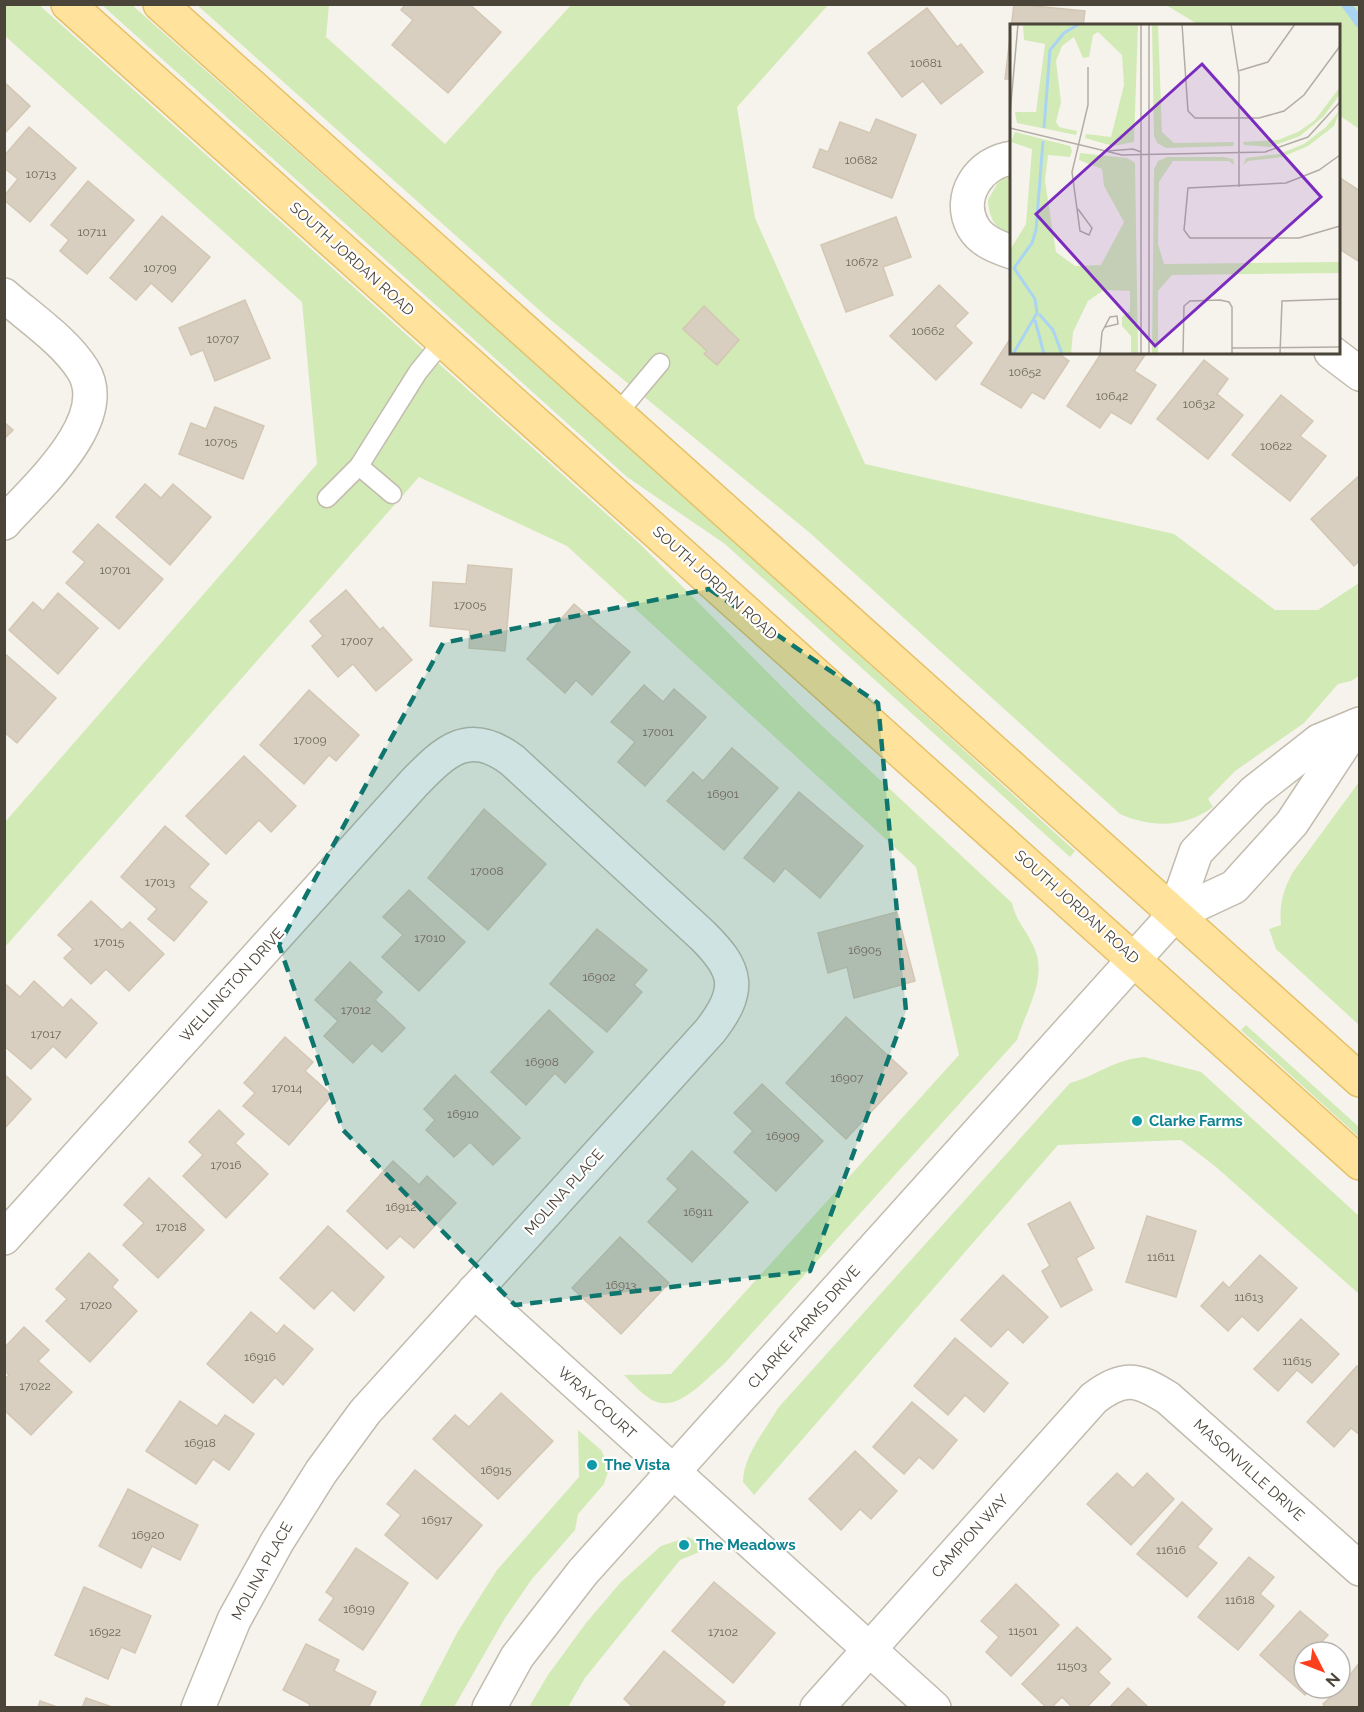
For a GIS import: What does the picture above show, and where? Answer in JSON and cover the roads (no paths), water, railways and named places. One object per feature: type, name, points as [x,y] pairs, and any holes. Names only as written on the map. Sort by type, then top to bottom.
[{"type":"main road","name":"SOUTH JORDAN ROAD","points":[[68,4],[1135,959],[1359,1163]]},
{"type":"main road","points":[[160,4],[1359,1080]]},
{"type":"street","points":[[1010,158],[999,160],[986,167],[974,182],[967,196],[973,227],[995,246],[1010,252]]},
{"type":"street","points":[[4,295],[74,356],[85,373],[90,393],[86,418],[78,436],[4,523]]},
{"type":"street","points":[[1334,354],[1359,374]]},
{"type":"street","points":[[1174,915],[1196,852],[1239,807],[1254,792],[1319,741],[1358,725]]},
{"type":"street","points":[[1174,915],[1234,887],[1292,823],[1358,725]]},
{"type":"street","name":"WELLINGTON DRIVE","points":[[4,1238],[414,783],[437,760],[468,743]]},
{"type":"street","name":"MOLINA PLACE","points":[[198,1707],[234,1620],[277,1542],[315,1481],[366,1412],[723,1015],[733,979],[728,964],[717,949],[512,760],[485,744],[468,743]]},
{"type":"street","name":"CLARKE FARMS DRIVE","points":[[489,1707],[541,1623],[672,1473],[1174,915]]},
{"type":"street","name":"WRAY COURT","points":[[474,1291],[672,1473],[934,1707]]},
{"type":"street","name":"MASONVILLE DRIVE","points":[[1133,1381],[1144,1383],[1168,1398],[1359,1569]]},
{"type":"street","name":"CAMPION WAY","points":[[817,1707],[1094,1398],[1118,1383],[1133,1381]]},
{"type":"lane","points":[[327,498],[359,466],[418,372],[444,340]]},
{"type":"lane","points":[[617,414],[660,363]]},
{"type":"lane","points":[[359,466],[392,494]]},
{"type":"waterway","points":[[1346,4],[1360,23]]},
{"type":"place","name":"Clarke Farms","points":[[1137,1121]]},
{"type":"place","name":"The Vista","points":[[592,1465]]},
{"type":"place","name":"The Meadows","points":[[684,1545]]}]
